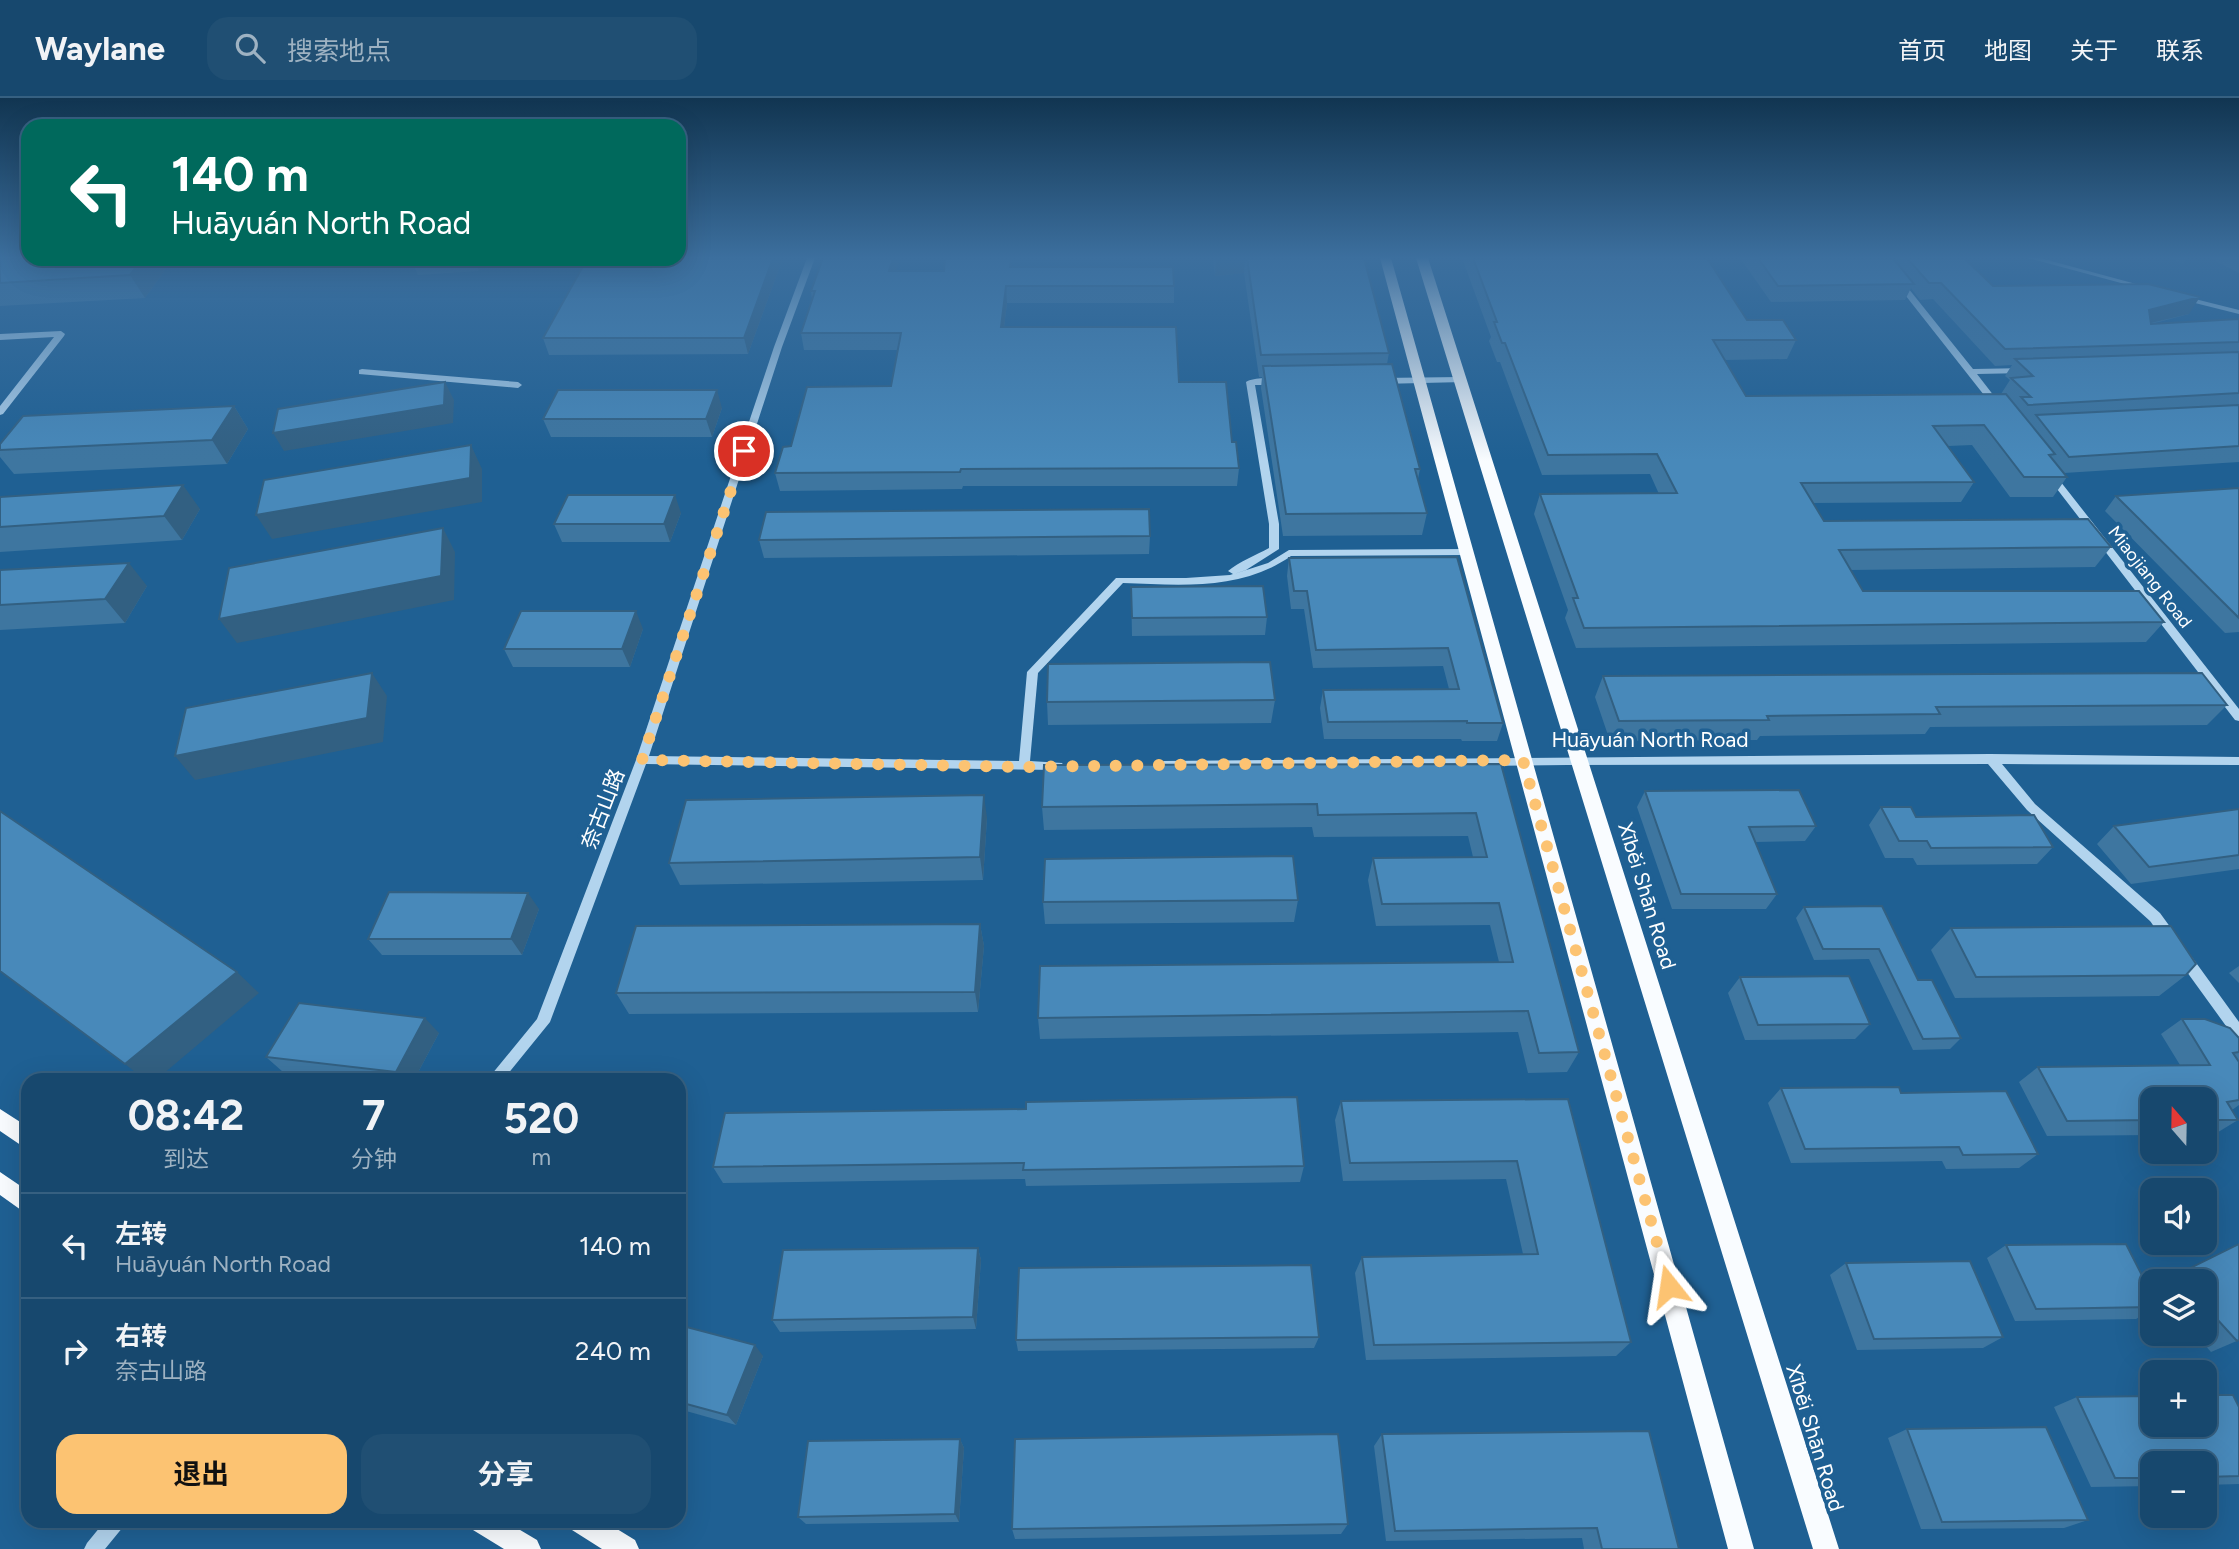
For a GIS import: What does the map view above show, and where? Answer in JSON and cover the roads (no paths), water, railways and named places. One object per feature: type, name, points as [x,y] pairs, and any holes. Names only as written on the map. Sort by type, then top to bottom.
[{"type":"main road","points":[[1403,326],[1741,1549]]},
{"type":"main road","name":"Xīběi Shān Road","points":[[1444,326],[1826,1549]]},
{"type":"main road","points":[[0,1119],[21,1135]]},
{"type":"main road","points":[[0,1182],[21,1198]]},
{"type":"main road","points":[[494,1528],[528,1549]]},
{"type":"main road","points":[[592,1528],[626,1549]]},
{"type":"street","name":"奈古山路","points":[[500,1073],[543,1022],[642,760],[786,326]]},
{"type":"street","points":[[1934,326],[2005,416]]},
{"type":"street","points":[[0,337],[61,334],[0,412]]},
{"type":"street","points":[[1971,372],[2038,370]]},
{"type":"street","points":[[362,372],[518,385]]},
{"type":"street","points":[[1366,381],[1461,380]]},
{"type":"street","points":[[1195,580],[1242,568],[1274,549],[1274,524],[1250,382],[1288,382]]},
{"type":"street","name":"Miaojiang Road","points":[[2039,460],[2239,717]]},
{"type":"street","points":[[1024,767],[1033,672],[1120,580],[1242,577],[1278,563],[1289,553],[1467,552]]},
{"type":"street","points":[[1990,758],[2031,807],[2155,917],[2239,1033]]},
{"type":"street","name":"Huāyuán North Road","points":[[1149,765],[1990,758],[2239,761]]},
{"type":"street","points":[[642,760],[1065,766]]},
{"type":"street","points":[[93,1549],[111,1528]]}]
